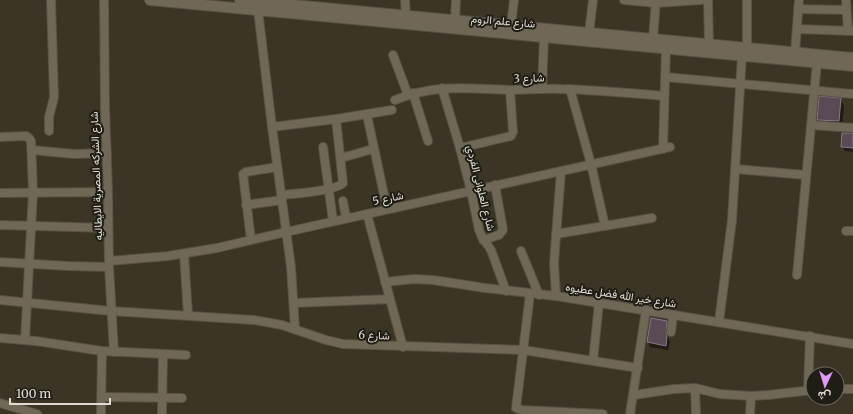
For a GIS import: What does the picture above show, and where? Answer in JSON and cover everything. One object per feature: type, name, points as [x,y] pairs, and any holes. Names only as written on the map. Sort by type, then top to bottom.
[{"type":"street","points":[[49,131],[49,117],[54,96],[51,0]]},
{"type":"street","name":"شارع الشركه المصرية الايطاليه","points":[[104,0],[104,90],[109,264],[114,352]]},
{"type":"street","name":"شارع علم الروم","points":[[150,0],[258,10],[511,26],[654,39],[698,47],[853,66]]},
{"type":"street","name":"شارع علم الروم","points":[[240,0],[276,2],[406,16],[544,37],[666,48],[698,47],[709,44],[745,52],[795,52],[853,58]]},
{"type":"street","points":[[405,0],[406,16]]},
{"type":"street","points":[[456,0],[459,23]]},
{"type":"street","points":[[511,26],[514,0]]},
{"type":"street","points":[[590,33],[593,0]]},
{"type":"street","points":[[624,0],[701,0]]},
{"type":"street","points":[[708,0],[709,44]]},
{"type":"street","points":[[719,322],[730,240],[741,83],[745,52],[747,0]]},
{"type":"street","points":[[795,52],[799,0]]},
{"type":"street","points":[[797,29],[850,31],[846,10],[846,0]]},
{"type":"street","points":[[654,39],[656,1]]},
{"type":"street","points":[[798,9],[846,10]]},
{"type":"street","points":[[258,10],[282,197],[294,303],[295,329]]},
{"type":"street","points":[[542,89],[544,37]]},
{"type":"street","points":[[664,96],[666,48]]},
{"type":"street","points":[[393,55],[428,141]]},
{"type":"street","points":[[798,275],[817,62]]},
{"type":"street","points":[[665,77],[853,94]]},
{"type":"street","name":"شارع 3","points":[[395,100],[410,94],[442,88],[510,90],[570,89],[664,96]]},
{"type":"street","name":"شارع العلوانى الفردي","points":[[442,88],[460,148],[479,230],[483,240],[491,250],[506,291]]},
{"type":"street","points":[[570,89],[591,164],[605,226]]},
{"type":"street","points":[[460,148],[511,136],[513,132],[510,90]]},
{"type":"street","name":"شارع 5","points":[[0,262],[68,266],[109,264],[184,254],[217,248],[332,221],[667,148],[664,96]]},
{"type":"street","points":[[272,127],[367,115],[392,110]]},
{"type":"street","points":[[367,115],[373,149],[388,209]]},
{"type":"street","points":[[246,204],[340,186],[343,183],[336,119]]},
{"type":"street","points":[[811,125],[853,128]]},
{"type":"street","points":[[0,137],[26,136],[31,139],[33,192],[25,340]]},
{"type":"street","points":[[323,147],[332,221]]},
{"type":"street","points":[[341,158],[373,149]]},
{"type":"street","points":[[32,150],[74,154],[107,153]]},
{"type":"street","points":[[251,240],[243,177],[244,173],[277,167]]},
{"type":"street","points":[[736,169],[806,175]]},
{"type":"street","points":[[556,296],[554,269],[562,171]]},
{"type":"street","points":[[483,240],[499,235],[503,230],[495,186]]},
{"type":"street","points":[[0,193],[108,192]]},
{"type":"street","points":[[343,201],[346,218]]},
{"type":"street","points":[[367,214],[402,347]]},
{"type":"street","points":[[556,234],[652,218]]},
{"type":"street","points":[[0,225],[108,228]]},
{"type":"street","points":[[521,251],[535,294],[523,350],[516,408],[522,410],[603,414]]},
{"type":"street","points":[[184,254],[188,315]]},
{"type":"street","name":"شارع خير الله فضل عطيوه","points":[[386,282],[414,279],[428,280],[506,291],[556,296],[853,344]]},
{"type":"street","points":[[294,303],[390,299]]},
{"type":"street","name":"شارع 6","points":[[0,300],[111,311],[254,320],[295,329],[326,340],[343,344],[523,350],[638,368]]},
{"type":"street","points":[[593,361],[599,303]]},
{"type":"street","points":[[630,414],[646,310]]},
{"type":"street","points":[[671,332],[673,315]]},
{"type":"street","points":[[810,336],[810,366]]},
{"type":"street","points":[[0,338],[102,351],[186,355]]},
{"type":"street","points":[[101,414],[102,351]]},
{"type":"street","points":[[162,414],[163,354]]},
{"type":"street","points":[[634,395],[674,389],[695,388],[720,394],[751,396],[805,391]]},
{"type":"street","points":[[695,388],[696,414]]},
{"type":"street","points":[[750,414],[751,396]]},
{"type":"street","points":[[102,397],[182,398]]},
{"type":"street","points":[[0,403],[37,414]]},
{"type":"building","points":[[819,96],[841,98],[839,121],[817,120]]},
{"type":"building","points":[[842,133],[853,133],[853,148],[841,147]]},
{"type":"building","points":[[651,318],[667,321],[666,346],[647,342]]}]
